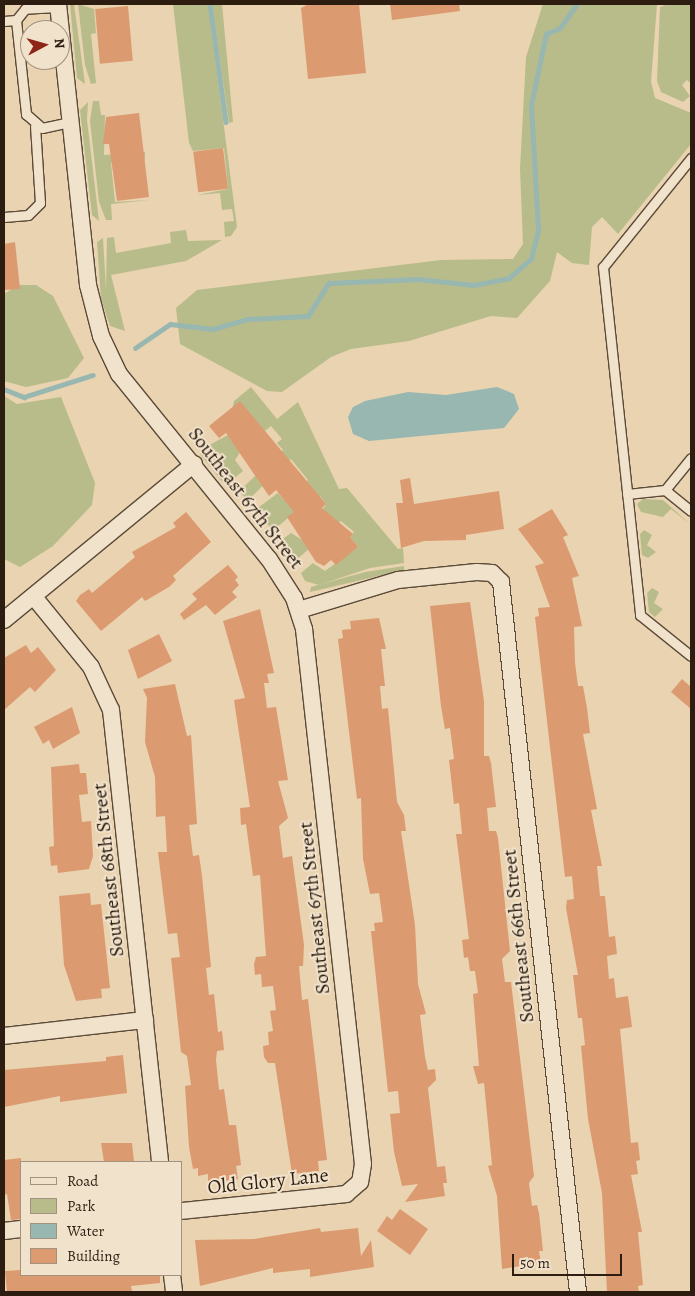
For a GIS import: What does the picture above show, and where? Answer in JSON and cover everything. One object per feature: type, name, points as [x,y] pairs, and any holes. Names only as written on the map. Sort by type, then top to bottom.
[{"type":"street","name":"Southeast 67th Street","points":[[58,5],[88,285],[101,336],[119,374],[270,559],[298,610],[310,670],[363,1164],[356,1187]]},
{"type":"street","points":[[4,620],[194,464]]},
{"type":"street","name":"Southeast 66th Street","points":[[298,610],[383,582],[477,572],[497,576],[503,592],[578,1292]]},
{"type":"street","name":"Southeast 68th Street","points":[[34,597],[91,667],[111,710],[160,1161]]},
{"type":"street","points":[[4,1036],[145,1020]]},
{"type":"street","name":"Old Glory Lane","points":[[182,1211],[336,1195],[356,1187]]},
{"type":"street","points":[[4,1231],[20,1229]]},
{"type":"street","points":[[172,1276],[174,1292]]},
{"type":"lane","points":[[4,217],[28,215],[40,202],[34,126],[26,114],[16,20],[25,9],[58,5]]},
{"type":"lane","points":[[4,21],[16,20]]},
{"type":"lane","points":[[34,126],[70,122]]},
{"type":"lane","points":[[691,158],[603,267],[640,614],[691,656]]},
{"type":"lane","points":[[627,494],[665,490],[691,458]]},
{"type":"lane","points":[[665,490],[691,511]]},
{"type":"green space","points":[[70,4],[74,4],[85,84],[77,78]]},
{"type":"green space","points":[[78,4],[94,9],[96,33],[91,34],[96,83],[91,84],[85,65]]},
{"type":"green space","points":[[173,4],[208,4],[237,227],[231,236],[225,237],[224,222],[234,221],[232,209],[222,210],[220,193],[197,195],[228,189],[224,148],[193,151],[189,143]]},
{"type":"green space","points":[[212,4],[222,4],[233,122],[229,123]]},
{"type":"green space","points":[[543,4],[657,4],[651,82],[655,98],[691,113],[691,144],[618,234],[602,217],[592,227],[589,265],[572,263],[557,252],[550,281],[517,318],[491,316],[409,341],[351,349],[331,357],[282,392],[267,391],[180,344],[176,308],[197,290],[441,260],[513,259],[523,244],[520,169],[526,57]]},
{"type":"green space","points":[[668,4],[691,5],[691,84],[687,80],[682,85],[690,96],[683,102],[661,92],[657,81],[660,7]]},
{"type":"green space","points":[[93,101],[99,101],[101,115],[105,115],[104,155],[145,152],[145,159],[111,163],[115,202],[150,200],[111,204],[112,220],[106,220],[99,202],[90,121]]},
{"type":"green space","points":[[88,102],[87,120],[99,221],[92,215],[80,110]]},
{"type":"green space","points":[[186,230],[188,241],[222,240],[186,261],[111,275],[125,331],[110,326],[101,299],[97,242],[103,238],[106,290],[107,238],[114,237],[116,253],[171,243],[170,232]]},
{"type":"green space","points":[[18,285],[36,285],[53,296],[84,358],[68,378],[26,387],[4,381],[4,294]]},
{"type":"green space","points":[[251,387],[277,419],[298,402],[339,489],[347,488],[398,549],[403,548],[404,563],[370,568],[319,585],[305,581],[301,573],[313,563],[325,571],[358,547],[350,537],[354,532],[341,521],[295,561],[280,541],[291,533],[304,541],[326,504],[320,496],[312,497],[273,531],[255,510],[278,493],[284,500],[308,480],[291,459],[247,501],[239,491],[283,450],[277,443],[282,439],[271,426],[242,449],[235,460],[243,471],[231,481],[204,448],[228,435],[234,401]]},
{"type":"green space","points":[[4,396],[17,404],[61,397],[95,483],[92,505],[53,546],[20,567],[4,559]]},
{"type":"green space","points":[[203,450],[229,483],[223,483],[200,454]]},
{"type":"green space","points":[[643,499],[663,500],[691,525],[671,509],[663,517],[641,512],[637,504]]},
{"type":"green space","points":[[644,530],[652,535],[647,545],[656,552],[648,558],[642,555],[640,534]]},
{"type":"green space","points":[[404,566],[404,570],[310,592],[311,587],[365,572]]},
{"type":"green space","points":[[652,588],[659,592],[654,603],[663,609],[655,617],[649,612],[647,593]]},
{"type":"water","points":[[497,387],[514,394],[519,409],[504,428],[369,441],[353,434],[348,417],[353,407],[365,401],[408,392],[446,395]]},
{"type":"building","points":[[309,4],[359,4],[366,73],[308,79],[301,8]]},
{"type":"building","points":[[390,4],[459,4],[460,11],[392,20]]},
{"type":"building","points":[[128,6],[133,61],[100,64],[95,9]]},
{"type":"building","points":[[139,113],[149,197],[117,201],[109,144],[103,144],[106,117]]},
{"type":"building","points":[[223,148],[228,189],[198,192],[193,152]]},
{"type":"building","points":[[15,242],[20,289],[4,290],[4,244]]},
{"type":"building","points":[[240,401],[326,504],[322,508],[353,534],[350,537],[358,547],[336,565],[331,560],[324,566],[316,562],[287,517],[294,512],[276,490],[269,496],[226,433],[219,438],[209,426]]},
{"type":"building","points":[[410,478],[414,504],[499,491],[504,529],[466,535],[466,540],[424,541],[401,548],[396,503],[403,503],[400,480]]},
{"type":"building","points":[[552,509],[568,535],[563,537],[579,576],[572,578],[582,626],[574,627],[575,663],[578,686],[583,686],[590,733],[583,734],[597,809],[591,810],[602,866],[597,866],[600,896],[605,896],[609,937],[615,936],[617,954],[607,956],[609,979],[614,978],[616,998],[628,996],[632,1027],[620,1029],[631,1143],[638,1142],[640,1160],[636,1161],[638,1174],[631,1175],[642,1232],[638,1232],[643,1285],[638,1286],[639,1292],[607,1292],[602,1193],[588,1119],[581,1046],[585,1045],[582,1018],[578,1018],[573,975],[578,975],[566,908],[567,900],[574,899],[572,876],[565,877],[535,617],[539,616],[538,608],[550,607],[535,566],[544,563],[518,529]]},
{"type":"building","points":[[186,512],[211,542],[173,576],[176,580],[169,587],[145,601],[142,597],[101,631],[76,601],[80,595],[89,589],[92,593],[135,557],[132,552],[176,527],[173,523]]},
{"type":"building","points":[[228,565],[238,577],[235,580],[239,585],[232,592],[237,597],[215,615],[206,605],[184,620],[180,614],[197,599],[192,594]]},
{"type":"building","points":[[470,602],[484,701],[484,756],[489,756],[491,763],[496,807],[487,808],[489,831],[496,831],[498,838],[510,951],[502,959],[505,982],[511,982],[534,1176],[529,1183],[532,1206],[537,1205],[539,1213],[543,1251],[539,1251],[541,1263],[502,1269],[497,1196],[488,1166],[492,1165],[484,1083],[478,1084],[473,1066],[479,1066],[473,994],[478,993],[475,971],[470,971],[468,957],[464,958],[462,940],[469,939],[456,834],[462,834],[459,803],[454,804],[449,760],[454,759],[450,728],[445,729],[441,706],[430,606]]},
{"type":"building","points":[[260,609],[274,673],[267,674],[269,683],[264,683],[267,708],[276,707],[288,780],[278,781],[288,818],[279,826],[283,858],[292,856],[304,945],[303,966],[299,966],[302,1000],[308,999],[327,1160],[318,1161],[319,1171],[292,1174],[275,1063],[268,1063],[264,1057],[263,1046],[269,1045],[268,1032],[273,1031],[270,1011],[276,1010],[273,986],[262,987],[261,974],[255,975],[254,964],[256,957],[266,956],[260,875],[253,876],[246,824],[241,825],[240,808],[250,807],[234,700],[245,698],[223,621]]},
{"type":"building","points":[[379,618],[386,649],[381,649],[385,686],[380,686],[382,709],[388,708],[397,802],[404,815],[406,831],[401,831],[415,925],[418,984],[426,1014],[420,1015],[425,1057],[428,1070],[435,1069],[436,1080],[428,1088],[437,1167],[445,1166],[447,1183],[443,1183],[445,1196],[405,1202],[418,1184],[402,1186],[394,1152],[390,1114],[400,1113],[398,1091],[388,1092],[371,931],[375,931],[374,923],[383,922],[379,893],[370,894],[363,859],[361,798],[357,799],[338,639],[343,638],[342,630],[351,629],[350,621]]},
{"type":"building","points":[[159,634],[172,661],[138,679],[128,650]]},
{"type":"building","points":[[26,645],[31,653],[38,647],[56,670],[35,692],[30,687],[4,710],[4,658]]},
{"type":"building","points":[[682,679],[691,687],[691,709],[671,692]]},
{"type":"building","points":[[175,684],[187,736],[191,735],[197,824],[189,825],[193,856],[199,855],[202,876],[211,967],[206,968],[209,995],[214,994],[218,1032],[222,1031],[224,1050],[217,1051],[216,1060],[219,1090],[224,1089],[229,1125],[236,1125],[241,1165],[236,1166],[238,1179],[208,1183],[208,1174],[198,1176],[198,1168],[193,1169],[189,1147],[185,1086],[191,1085],[187,1056],[181,1052],[171,958],[180,957],[177,933],[168,934],[158,852],[167,852],[165,816],[156,817],[155,777],[145,742],[147,698],[143,689]]},
{"type":"building","points":[[72,707],[80,733],[53,749],[49,740],[43,744],[34,727]]},
{"type":"building","points":[[79,764],[80,773],[86,773],[88,794],[79,795],[82,822],[91,821],[93,856],[89,869],[58,873],[57,865],[51,866],[49,847],[54,846],[51,767]]},
{"type":"building","points":[[90,893],[91,905],[101,904],[110,988],[101,989],[102,998],[76,1001],[64,965],[59,896]]},
{"type":"building","points":[[123,1055],[127,1093],[60,1102],[60,1096],[4,1107],[4,1070],[106,1061],[106,1057]]},
{"type":"building","points":[[101,1143],[132,1143],[134,1161],[104,1161]]},
{"type":"building","points":[[21,1158],[20,1219],[11,1220],[7,1194],[4,1195],[4,1160]]},
{"type":"building","points":[[400,1209],[428,1229],[410,1255],[377,1231],[387,1216],[392,1220]]},
{"type":"building","points":[[320,1228],[321,1232],[358,1228],[361,1256],[371,1240],[374,1267],[310,1277],[310,1269],[273,1273],[273,1268],[200,1286],[195,1240],[254,1239]]},
{"type":"building","points":[[20,1270],[20,1276],[160,1276],[160,1283],[131,1286],[132,1291],[121,1292],[7,1292],[5,1271]]},
{"type":"waterway","points":[[210,4],[226,122]]},
{"type":"waterway","points":[[135,348],[170,324],[213,329],[247,319],[308,316],[329,283],[418,279],[474,285],[509,278],[531,259],[538,230],[531,105],[546,34],[560,28],[577,4]]},
{"type":"waterway","points":[[4,389],[24,397],[93,375]]}]
